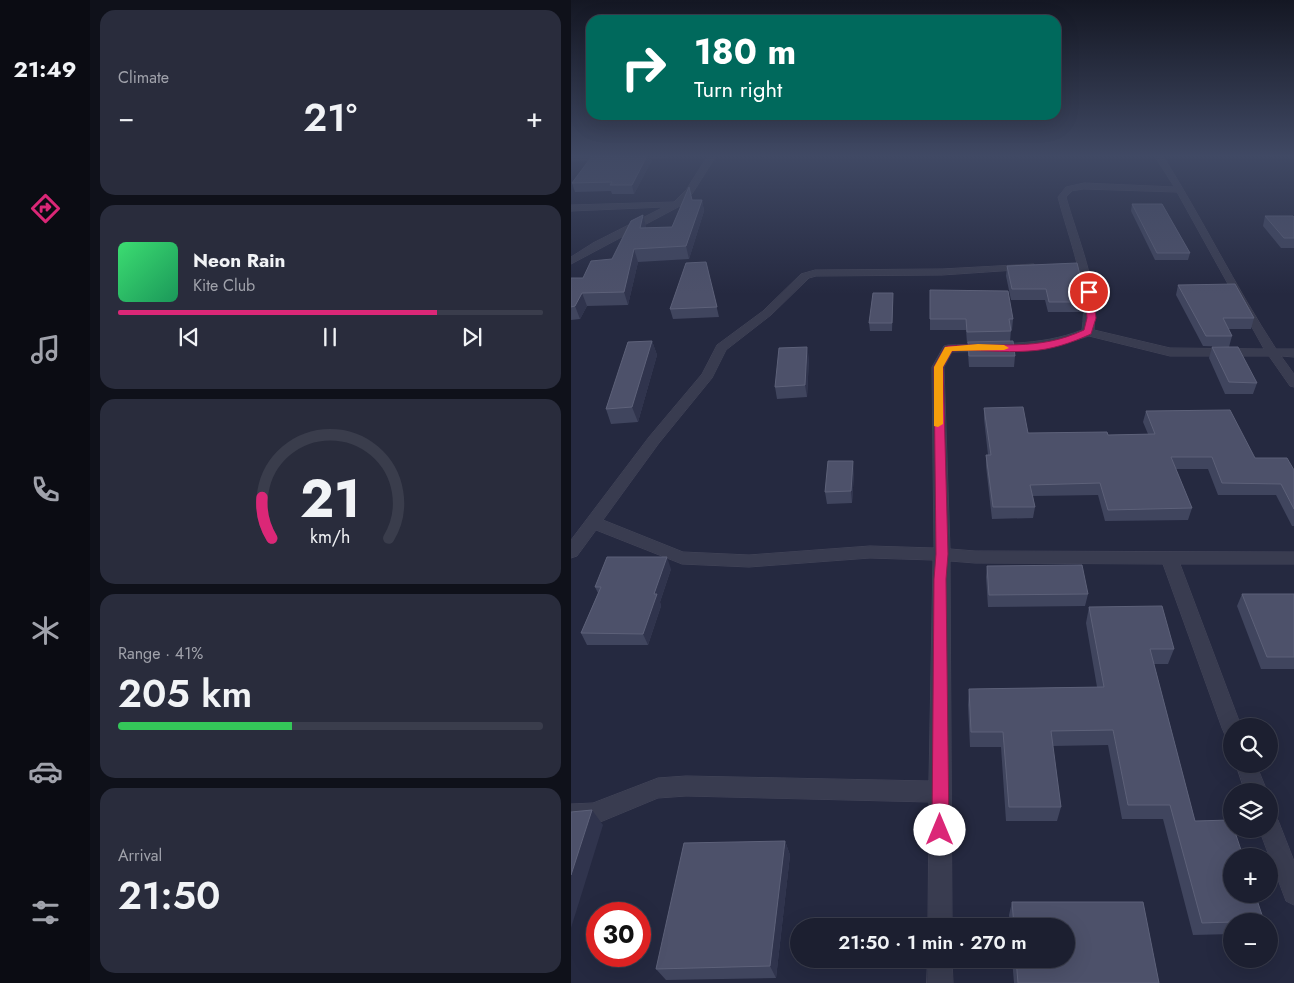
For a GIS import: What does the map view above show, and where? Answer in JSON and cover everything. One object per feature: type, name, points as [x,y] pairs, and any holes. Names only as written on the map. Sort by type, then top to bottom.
[{"type":"street","points":[[571,261],[596,245],[679,202]]},
{"type":"street","points":[[1063,202],[1076,266],[1090,301],[1092,318],[1088,332]]},
{"type":"street","points":[[1188,202],[1271,354],[1294,383]]},
{"type":"street","points":[[571,208],[677,204]]},
{"type":"street","points":[[571,552],[654,440],[709,375],[721,348],[767,313],[805,276],[815,273],[942,272],[1007,266],[1044,266]]},
{"type":"street","points":[[940,918],[940,579],[942,554],[939,367],[948,349],[978,346],[1028,349],[1066,342],[1088,332],[1127,344],[1170,352],[1294,354]]},
{"type":"street","points":[[593,522],[682,558],[749,562],[869,552],[975,557],[1294,558]]},
{"type":"street","points":[[1169,558],[1228,718]]},
{"type":"street","points":[[571,815],[593,814],[658,788],[687,786],[940,792]]},
{"type":"street","points":[[1274,838],[1294,893]]},
{"type":"street","points":[[940,968],[941,983]]},
{"type":"building","points":[[683,202],[701,202],[686,246],[634,249],[624,292],[582,293],[575,306],[571,307],[571,278],[583,278],[591,261],[612,259],[631,221],[643,215],[640,228],[672,227]]},
{"type":"building","points":[[1132,204],[1162,204],[1190,253],[1157,253]]},
{"type":"building","points":[[1265,216],[1293,216],[1294,238],[1284,238]]},
{"type":"building","points":[[706,262],[717,307],[670,309],[686,263]]},
{"type":"building","points":[[1077,263],[1084,291],[1083,302],[1049,302],[1046,289],[1012,289],[1007,266]]},
{"type":"building","points":[[1235,284],[1254,318],[1223,318],[1232,336],[1206,336],[1178,285]]},
{"type":"building","points":[[930,290],[1008,291],[1013,319],[1009,319],[1011,331],[967,332],[966,319],[930,319]]},
{"type":"building","points":[[873,293],[893,293],[892,323],[869,323]]},
{"type":"building","points":[[652,341],[632,407],[606,409],[628,342]]},
{"type":"building","points":[[1013,341],[1015,356],[969,356],[968,342]]},
{"type":"building","points":[[807,347],[805,385],[775,387],[779,348]]},
{"type":"building","points":[[1212,347],[1238,347],[1257,383],[1229,382]]},
{"type":"building","points":[[1023,407],[1028,433],[1107,432],[1108,435],[1155,434],[1146,411],[1230,410],[1255,458],[1287,458],[1294,470],[1294,509],[1281,484],[1222,483],[1212,457],[1171,457],[1192,508],[1108,510],[1100,483],[1030,485],[1035,507],[993,507],[986,455],[991,455],[984,408]]},
{"type":"building","points":[[828,461],[853,461],[851,491],[825,492]]},
{"type":"building","points":[[607,557],[667,557],[643,634],[581,633],[601,587],[595,587]]},
{"type":"building","points":[[1082,565],[1088,594],[989,595],[987,566]]},
{"type":"building","points":[[1242,594],[1294,594],[1294,657],[1267,657]]},
{"type":"building","points":[[1162,606],[1174,649],[1150,649],[1195,821],[1223,820],[1223,838],[1237,838],[1240,848],[1223,848],[1223,903],[1258,903],[1261,913],[1223,913],[1223,922],[1202,923],[1170,805],[1128,805],[1113,730],[1051,731],[1061,807],[1009,807],[1003,732],[971,732],[969,689],[1104,687],[1089,607]]},
{"type":"building","points":[[592,810],[571,875],[571,812]]},
{"type":"building","points":[[785,841],[770,966],[656,969],[684,843]]},
{"type":"building","points":[[1012,902],[1143,902],[1159,983],[1018,983],[1017,968],[1075,968],[1075,918],[1013,918]]},
{"type":"slow traffic","points":[[938,424],[939,367],[948,349],[978,346],[1004,348]]},
{"type":"route","points":[[940,830],[940,579],[942,554],[938,425],[939,367],[948,349],[978,346],[1028,349],[1066,342],[1088,332],[1092,318],[1089,292]]}]
